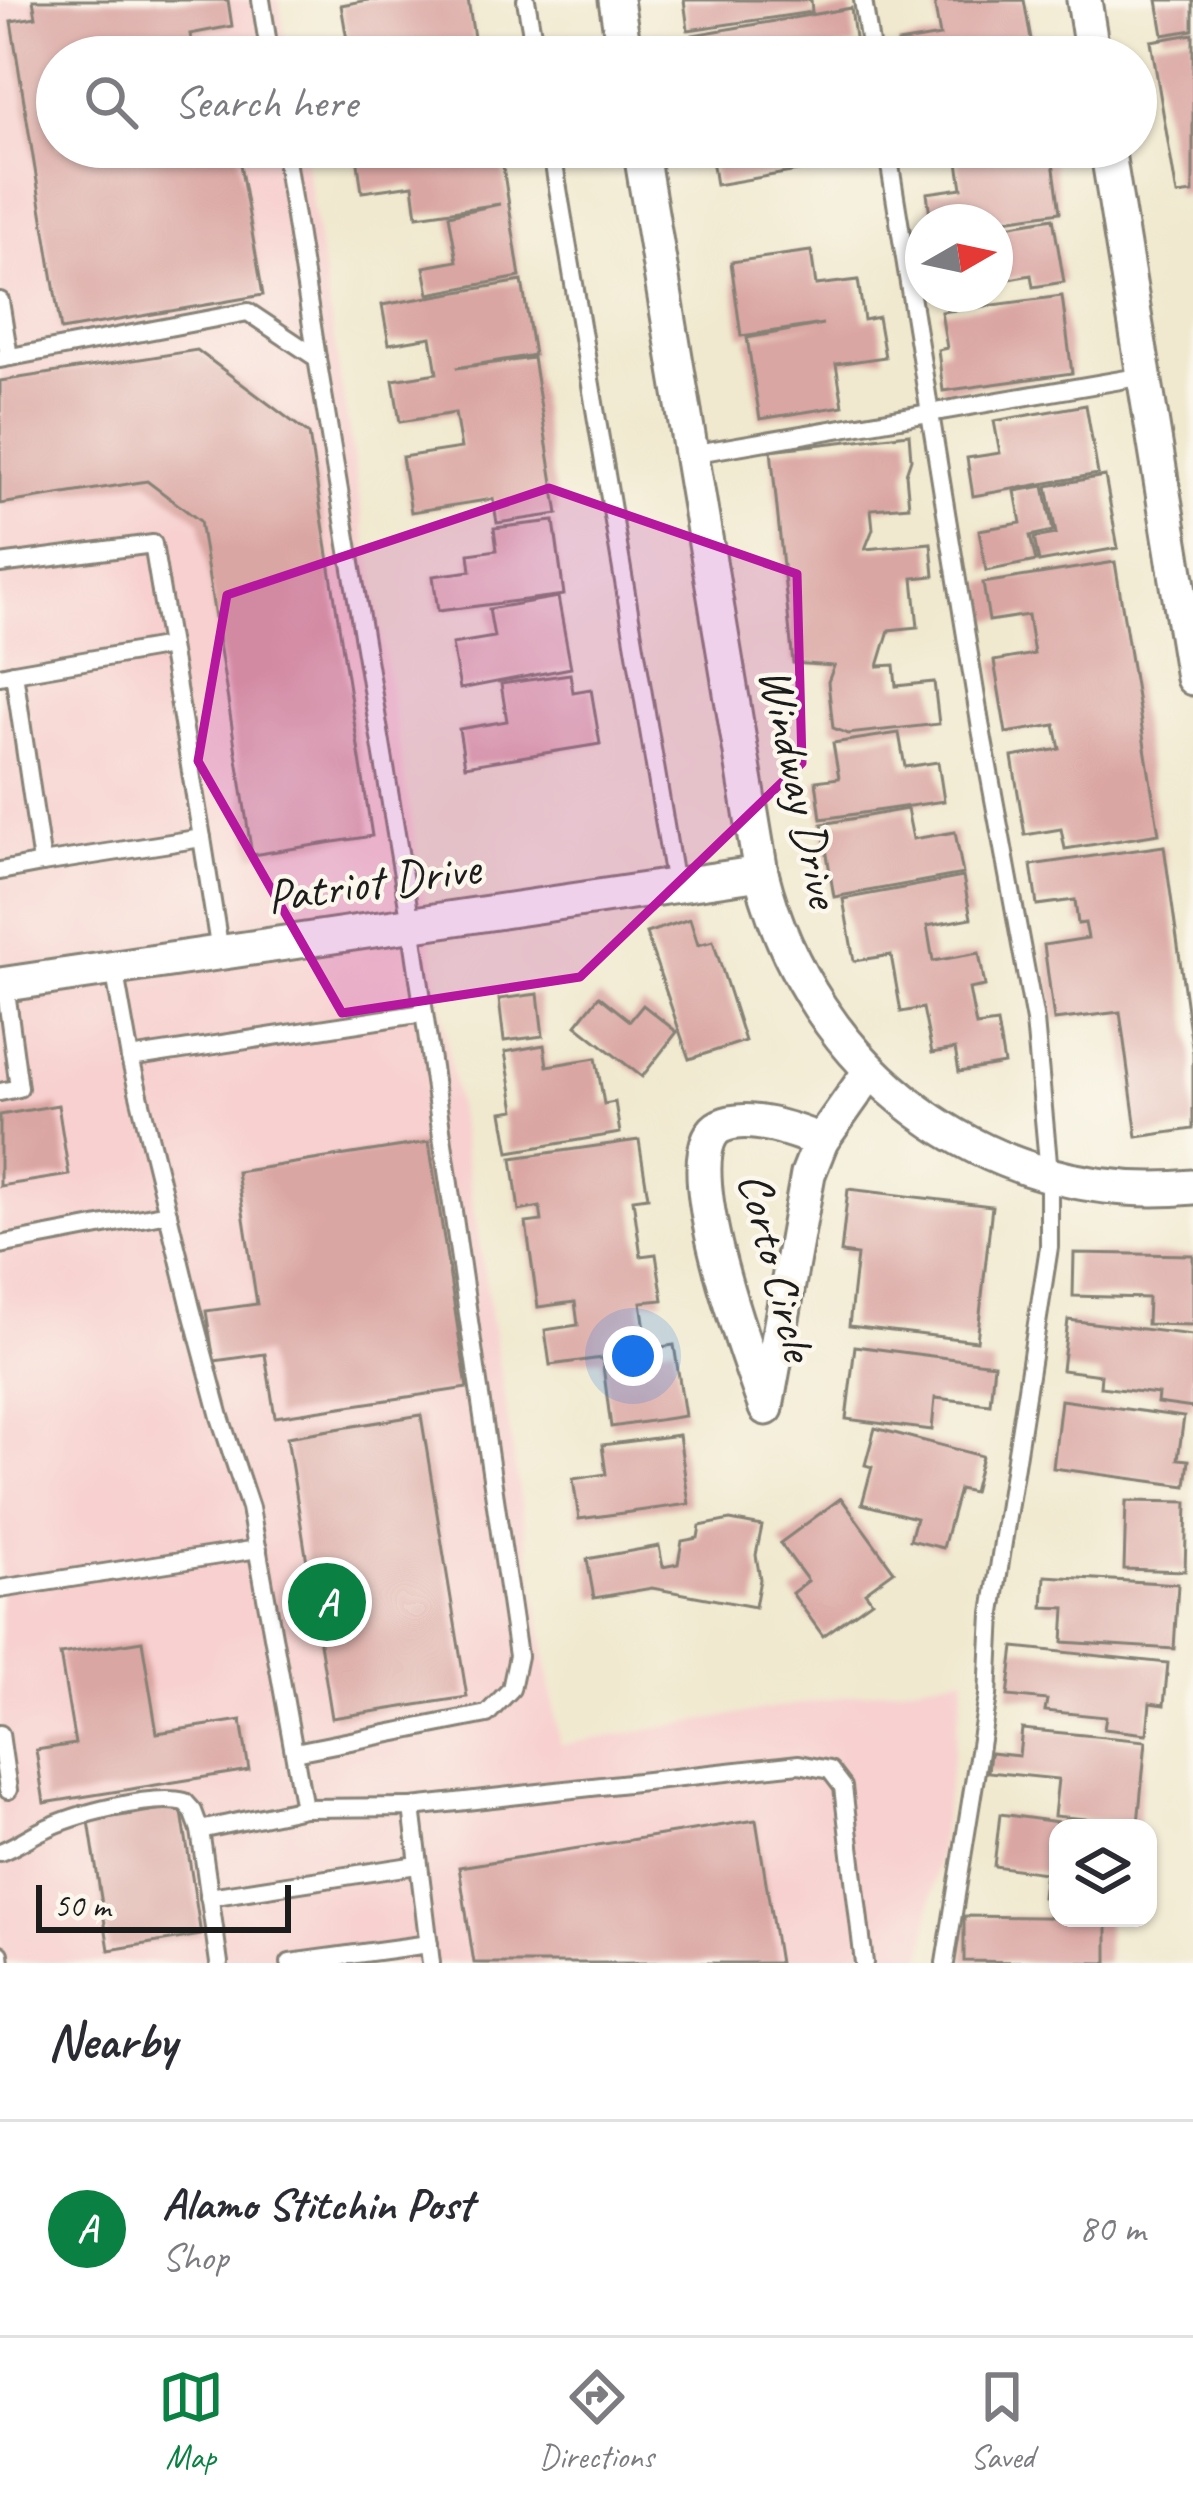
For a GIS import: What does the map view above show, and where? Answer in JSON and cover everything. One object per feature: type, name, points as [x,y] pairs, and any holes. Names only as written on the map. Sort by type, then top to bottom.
[{"type":"street","points":[[616,0],[622,36]]},
{"type":"street","points":[[1084,0],[1090,36]]},
{"type":"street","name":"Windway Drive","points":[[643,168],[761,873],[797,974],[838,1038],[869,1073],[950,1132],[1049,1173],[1151,1191],[1193,1187]]},
{"type":"street","points":[[1110,168],[1193,678]]},
{"type":"street","name":"Patriot Drive","points":[[3,984],[761,873]]},
{"type":"street","name":"Corto Circle","points":[[820,1141],[789,1129],[741,1122],[720,1126],[702,1155],[702,1180],[732,1313],[766,1408],[808,1174],[820,1141],[869,1073]]},
{"type":"lane","points":[[261,0],[267,36]]},
{"type":"lane","points":[[526,0],[532,36]]},
{"type":"lane","points":[[863,0],[869,36]]},
{"type":"lane","points":[[287,168],[412,924],[518,1656],[512,1689],[487,1714],[295,1752]]},
{"type":"lane","points":[[555,168],[675,886]]},
{"type":"lane","points":[[890,168],[981,729],[1035,1021],[1049,1173],[1049,1247],[992,1613],[988,1696],[945,1963]]},
{"type":"lane","points":[[0,302],[4,358],[248,312],[316,358]]},
{"type":"lane","points":[[691,454],[1144,376]]},
{"type":"lane","points":[[0,564],[153,544],[220,952]]},
{"type":"lane","points":[[42,863],[7,674],[170,646]]},
{"type":"lane","points":[[0,871],[202,838]]},
{"type":"lane","points":[[114,968],[130,1058],[168,1213],[220,1417],[250,1508],[304,1808]]},
{"type":"lane","points":[[0,1092],[19,1088],[3,984]]},
{"type":"lane","points":[[130,1058],[424,1013]]},
{"type":"lane","points":[[0,1245],[168,1213]]},
{"type":"lane","points":[[0,1589],[258,1549]]},
{"type":"lane","points":[[0,1734],[8,1790]]},
{"type":"lane","points":[[200,1830],[304,1808],[412,1807],[800,1764],[830,1770],[843,1787],[864,1963]]},
{"type":"lane","points":[[0,1852],[44,1829],[91,1813],[179,1800],[193,1810],[200,1830],[220,1963]]},
{"type":"lane","points":[[290,1963],[430,1954],[412,1807]]},
{"type":"lane","points":[[209,1897],[417,1865]]},
{"type":"highlighted area","points":[[549,488],[797,574],[802,763],[580,977],[342,1013],[198,761],[227,595]]},
{"type":"shaded area","points":[[0,0],[279,0],[285,36],[36,36],[36,168],[306,168],[560,1745],[965,1676],[922,1963],[0,1963]]},
{"type":"building","points":[[33,0],[228,0],[232,26],[190,36],[36,36],[36,168],[241,168],[263,295],[61,330],[11,21],[36,17]]},
{"type":"building","points":[[368,0],[468,0],[474,36],[346,36],[341,5]]},
{"type":"building","points":[[684,0],[811,0],[812,12],[688,30]]},
{"type":"building","points":[[1024,0],[1030,36],[940,36],[934,1]]},
{"type":"building","points":[[1157,0],[1193,0],[1193,30],[1163,35]]},
{"type":"building","points":[[851,8],[855,36],[693,36]]},
{"type":"building","points":[[1193,34],[1193,193],[1177,195],[1157,77],[1157,40]]},
{"type":"building","points":[[359,168],[503,168],[520,277],[429,294],[424,267],[457,261],[449,215],[500,204],[417,216],[413,185],[362,192]]},
{"type":"building","points":[[713,168],[815,168],[716,185]]},
{"type":"building","points":[[959,168],[1054,168],[1060,212],[1013,219],[1013,204],[929,204],[927,193],[962,188]]},
{"type":"building","points":[[1053,218],[1064,282],[1033,287],[1031,275],[1013,278],[1013,225]]},
{"type":"building","points":[[811,251],[816,285],[858,280],[864,320],[878,317],[885,357],[836,364],[843,406],[760,419],[747,338],[823,324],[741,336],[731,262]]},
{"type":"building","points":[[522,281],[534,355],[456,368],[533,358],[558,514],[497,523],[493,499],[411,512],[402,457],[461,448],[455,413],[400,422],[393,380],[437,373],[431,337],[389,344],[382,305]]},
{"type":"building","points":[[1062,296],[1072,373],[943,391],[938,350],[947,348],[941,312],[1013,312],[1013,302]]},
{"type":"building","points":[[197,350],[309,434],[372,836],[252,855],[200,521],[147,481],[0,504],[0,381]]},
{"type":"building","points":[[1086,405],[1098,474],[973,496],[967,458],[1000,453],[994,421]]},
{"type":"building","points":[[909,434],[909,506],[871,509],[873,529],[865,549],[931,543],[934,576],[913,578],[918,627],[889,630],[878,666],[894,665],[896,686],[934,682],[939,724],[848,734],[833,728],[828,682],[834,666],[793,663],[771,450]]},
{"type":"building","points":[[1105,476],[1118,548],[1039,562],[1034,538],[1056,534],[1047,486]]},
{"type":"building","points":[[1044,486],[1053,531],[1030,536],[1036,561],[986,571],[979,530],[1021,523],[1015,491]]},
{"type":"building","points":[[554,521],[564,595],[438,611],[433,576],[471,571],[469,554],[497,550],[494,528]]},
{"type":"building","points":[[1115,562],[1159,834],[1065,849],[1061,829],[1025,835],[1012,757],[1060,749],[1055,725],[1006,733],[994,661],[1034,654],[1028,615],[989,621],[983,583]]},
{"type":"building","points":[[558,597],[571,668],[460,689],[452,644],[494,637],[489,609]]},
{"type":"building","points":[[570,674],[573,692],[591,689],[600,744],[465,766],[459,729],[507,721],[501,684]]},
{"type":"building","points":[[899,733],[905,767],[938,762],[944,801],[821,819],[816,781],[839,778],[833,743]]},
{"type":"building","points":[[907,809],[913,839],[955,832],[963,874],[834,897],[822,824]]},
{"type":"building","points":[[1164,846],[1193,1053],[1193,1129],[1137,1137],[1120,1012],[1054,1020],[1044,945],[1088,938],[1085,923],[1078,924],[1075,900],[1037,905],[1031,865]]},
{"type":"building","points":[[963,877],[971,918],[927,926],[933,961],[979,953],[985,986],[969,989],[976,1026],[997,1023],[1004,1064],[959,1072],[955,1049],[932,1053],[923,1008],[901,1012],[891,955],[854,961],[843,899]]},
{"type":"building","points":[[690,919],[698,945],[713,941],[745,1041],[689,1059],[646,933]]},
{"type":"building","points":[[538,994],[543,1036],[504,1041],[499,999]]},
{"type":"building","points":[[599,996],[630,1021],[643,1005],[677,1032],[642,1077],[576,1025]]},
{"type":"building","points":[[544,1045],[547,1066],[596,1058],[604,1104],[615,1102],[620,1133],[509,1152],[502,1112],[515,1110],[505,1052]]},
{"type":"building","points":[[58,1105],[69,1175],[0,1186],[0,1115]]},
{"type":"building","points":[[639,1140],[648,1197],[633,1199],[641,1256],[656,1254],[663,1300],[641,1302],[648,1349],[674,1345],[685,1416],[611,1427],[602,1358],[550,1365],[545,1330],[578,1325],[575,1302],[538,1307],[526,1223],[542,1221],[540,1207],[519,1211],[512,1158]]},
{"type":"building","points":[[429,1142],[467,1388],[275,1417],[265,1354],[214,1361],[206,1311],[257,1304],[237,1172]]},
{"type":"building","points":[[848,1189],[992,1206],[977,1341],[849,1326],[857,1255],[841,1253]]},
{"type":"building","points":[[1074,1253],[1193,1255],[1193,1325],[1147,1324],[1148,1298],[1073,1296]]},
{"type":"building","points":[[1068,1320],[1193,1335],[1193,1408],[1157,1403],[1158,1394],[1100,1387],[1101,1375],[1062,1370]]},
{"type":"building","points":[[855,1346],[994,1364],[990,1404],[935,1398],[932,1430],[846,1419]]},
{"type":"building","points":[[1061,1400],[1184,1417],[1178,1459],[1189,1460],[1186,1486],[1053,1468]]},
{"type":"building","points":[[421,1415],[467,1697],[332,1718],[287,1437]]},
{"type":"building","points":[[875,1428],[982,1456],[973,1492],[959,1489],[943,1548],[910,1540],[916,1518],[862,1504],[872,1467],[865,1465]]},
{"type":"building","points":[[679,1435],[689,1504],[579,1519],[573,1479],[606,1474],[602,1445]]},
{"type":"building","points":[[841,1498],[894,1571],[865,1592],[872,1601],[823,1636],[792,1593],[808,1581],[780,1543]]},
{"type":"building","points":[[1126,1501],[1187,1502],[1185,1571],[1124,1569]]},
{"type":"building","points":[[730,1520],[762,1526],[755,1607],[652,1588],[594,1598],[587,1559],[659,1546],[663,1567],[678,1564],[682,1541],[698,1538],[700,1526]]},
{"type":"building","points":[[1045,1576],[1178,1584],[1174,1649],[1063,1642],[1065,1608],[1043,1607]]},
{"type":"building","points":[[142,1641],[157,1733],[241,1720],[249,1770],[44,1803],[36,1750],[75,1744],[60,1654]]},
{"type":"building","points":[[1014,1647],[1168,1663],[1164,1705],[1150,1703],[1147,1734],[1104,1729],[1106,1717],[1045,1711],[1047,1700],[1008,1696]]},
{"type":"building","points":[[1022,1729],[1146,1741],[1138,1819],[1054,1816],[1058,1779],[988,1772],[990,1753],[1019,1756]]},
{"type":"building","points":[[181,1806],[201,1935],[109,1950],[89,1821]]},
{"type":"building","points":[[1000,1814],[1049,1821],[1049,1898],[1042,1897],[1045,1873],[994,1866]]},
{"type":"building","points":[[756,1820],[779,1963],[474,1963],[459,1867]]},
{"type":"building","points":[[964,1916],[1049,1917],[1049,1927],[1107,1927],[1107,1963],[964,1961]]},
{"type":"place","name":"Alamo Stitchin Post","points":[[327,1602]]}]
